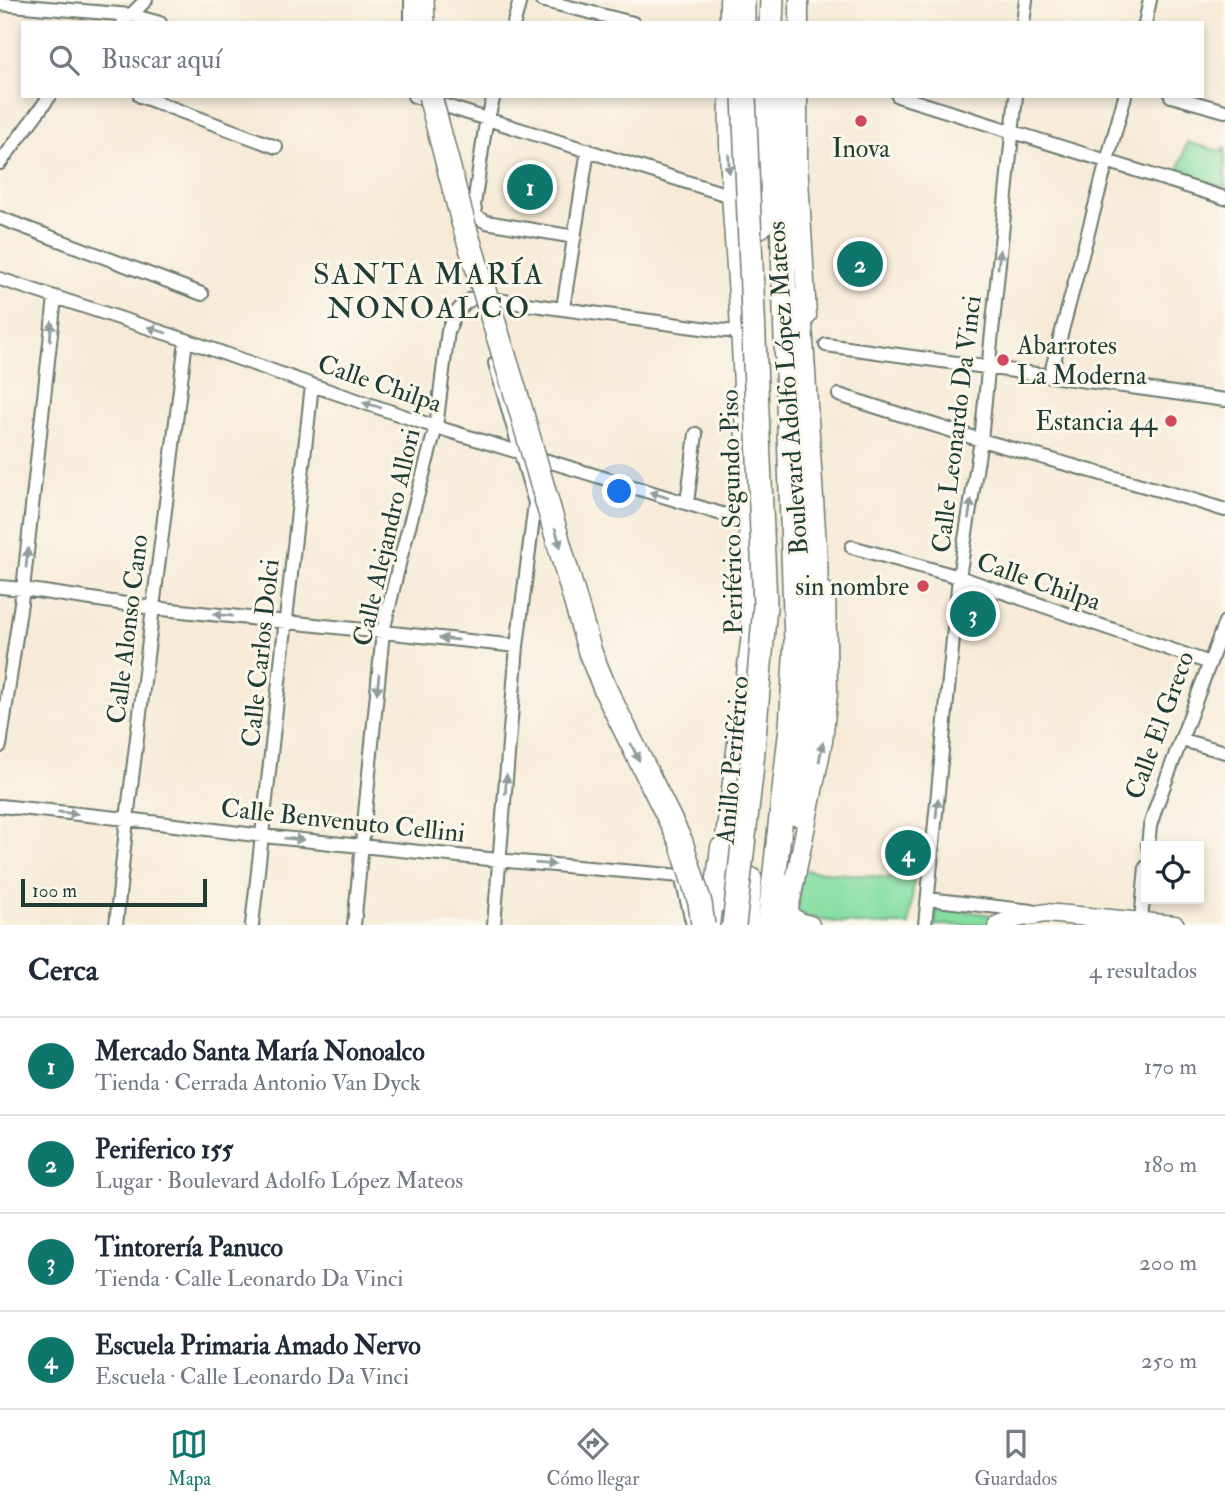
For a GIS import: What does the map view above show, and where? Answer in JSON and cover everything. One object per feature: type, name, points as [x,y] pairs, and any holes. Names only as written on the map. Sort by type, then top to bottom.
[{"type":"highway","points":[[422,0],[423,21]]},
{"type":"highway","points":[[743,0],[743,21]]},
{"type":"highway","points":[[757,0],[758,21]]},
{"type":"highway","points":[[771,21],[772,0]]},
{"type":"highway","points":[[778,0],[778,21]]},
{"type":"highway","points":[[421,98],[519,404],[590,652],[606,691],[681,842],[700,902],[703,925]]},
{"type":"highway","name":"Periférico Segundo Piso","points":[[734,925],[751,774],[765,605],[744,98]]},
{"type":"highway","name":"Anillo Periférico","points":[[746,925],[770,641],[758,98]]},
{"type":"highway","points":[[775,101],[792,179],[816,570],[814,696],[778,923]]},
{"type":"highway","name":"Anillo Periférico","points":[[775,101],[789,639],[778,923]]},
{"type":"highway","points":[[728,925],[728,833],[753,639],[744,257],[760,198]]},
{"type":"main road","points":[[729,0],[729,21]]},
{"type":"main road","points":[[799,0],[799,21]]},
{"type":"main road","name":"Boulevard Adolfo López Mateos","points":[[710,925],[743,640],[748,522],[740,332],[730,196],[729,98]]},
{"type":"main road","name":"Boulevard Adolfo López Mateos","points":[[778,923],[823,741],[828,693],[825,556],[810,386],[798,160],[798,98]]},
{"type":"main road","points":[[998,925],[1017,918],[1046,913],[1175,925]]},
{"type":"main road","points":[[778,923],[810,925]]},
{"type":"street","points":[[0,4],[127,19],[146,0]]},
{"type":"street","points":[[411,0],[411,21]]},
{"type":"street","points":[[515,21],[520,0]]},
{"type":"street","points":[[541,0],[625,21]]},
{"type":"street","points":[[1023,21],[1026,0]]},
{"type":"street","points":[[1145,21],[1150,0]]},
{"type":"street","points":[[0,163],[49,98]]},
{"type":"street","points":[[145,98],[276,147]]},
{"type":"street","points":[[421,98],[435,160],[535,503],[517,646],[494,925]]},
{"type":"street","points":[[424,98],[730,196]]},
{"type":"street","points":[[494,98],[474,205],[476,216],[486,222],[575,237]]},
{"type":"street","points":[[905,98],[1225,198]]},
{"type":"street","name":"Calle Leonardo Da Vinci","points":[[926,925],[959,577],[981,440],[1016,98]]},
{"type":"street","points":[[1050,376],[1124,98]]},
{"type":"street","points":[[1178,98],[1225,111]]},
{"type":"street","points":[[564,308],[588,150]]},
{"type":"street","points":[[0,218],[202,294]]},
{"type":"street","name":"Calle Chilpa","points":[[0,279],[436,427],[748,522]]},
{"type":"street","points":[[0,746],[23,589],[55,297]]},
{"type":"street","points":[[475,297],[740,332]]},
{"type":"street","name":"Calle Alejandro Allori","points":[[354,925],[383,632],[436,427],[448,331],[455,314],[475,297]]},
{"type":"street","name":"Calle Alonso Cano","points":[[116,925],[186,340]]},
{"type":"street","points":[[826,345],[1225,400]]},
{"type":"street","name":"Calle Carlos Dolci","points":[[253,925],[312,385]]},
{"type":"street","points":[[839,395],[981,440],[1225,510]]},
{"type":"street","points":[[687,503],[696,434]]},
{"type":"street","name":"Calle Chilpa","points":[[852,547],[959,577],[1210,663]]},
{"type":"street","points":[[0,587],[153,608],[517,646]]},
{"type":"street","name":"Calle El Greco","points":[[1149,841],[1150,826],[1156,807],[1225,622]]},
{"type":"street","points":[[1182,740],[1225,752]]},
{"type":"street","name":"Calle Benvenuto Cellini","points":[[0,806],[500,860],[683,872],[693,925]]},
{"type":"street","points":[[928,899],[1046,913]]},
{"type":"street","points":[[1141,923],[1143,904]]},
{"type":"green space","points":[[1187,142],[1223,152],[1225,146],[1225,188],[1178,173]]},
{"type":"green space","points":[[802,870],[914,880],[909,925],[835,922],[797,912]]},
{"type":"green space","points":[[936,907],[1012,918],[988,925],[935,925]]},
{"type":"place","name":"Inova","points":[[861,121]]},
{"type":"place","name":"Mercado Santa María Nonoalco","points":[[530,187]]},
{"type":"place","name":"Periferico 155","points":[[860,264]]},
{"type":"place","name":"Abarrotes La Moderna","points":[[1003,360]]},
{"type":"place","name":"Estancia 44","points":[[1171,421]]},
{"type":"place","name":"sin nombre","points":[[923,586]]},
{"type":"place","name":"Tintorería Panuco","points":[[973,614]]},
{"type":"place","name":"Escuela Primaria Amado Nervo","points":[[908,853]]},
{"type":"district","name":"SANTA MARÍA NONOALCO","points":[[429,291]]}]
